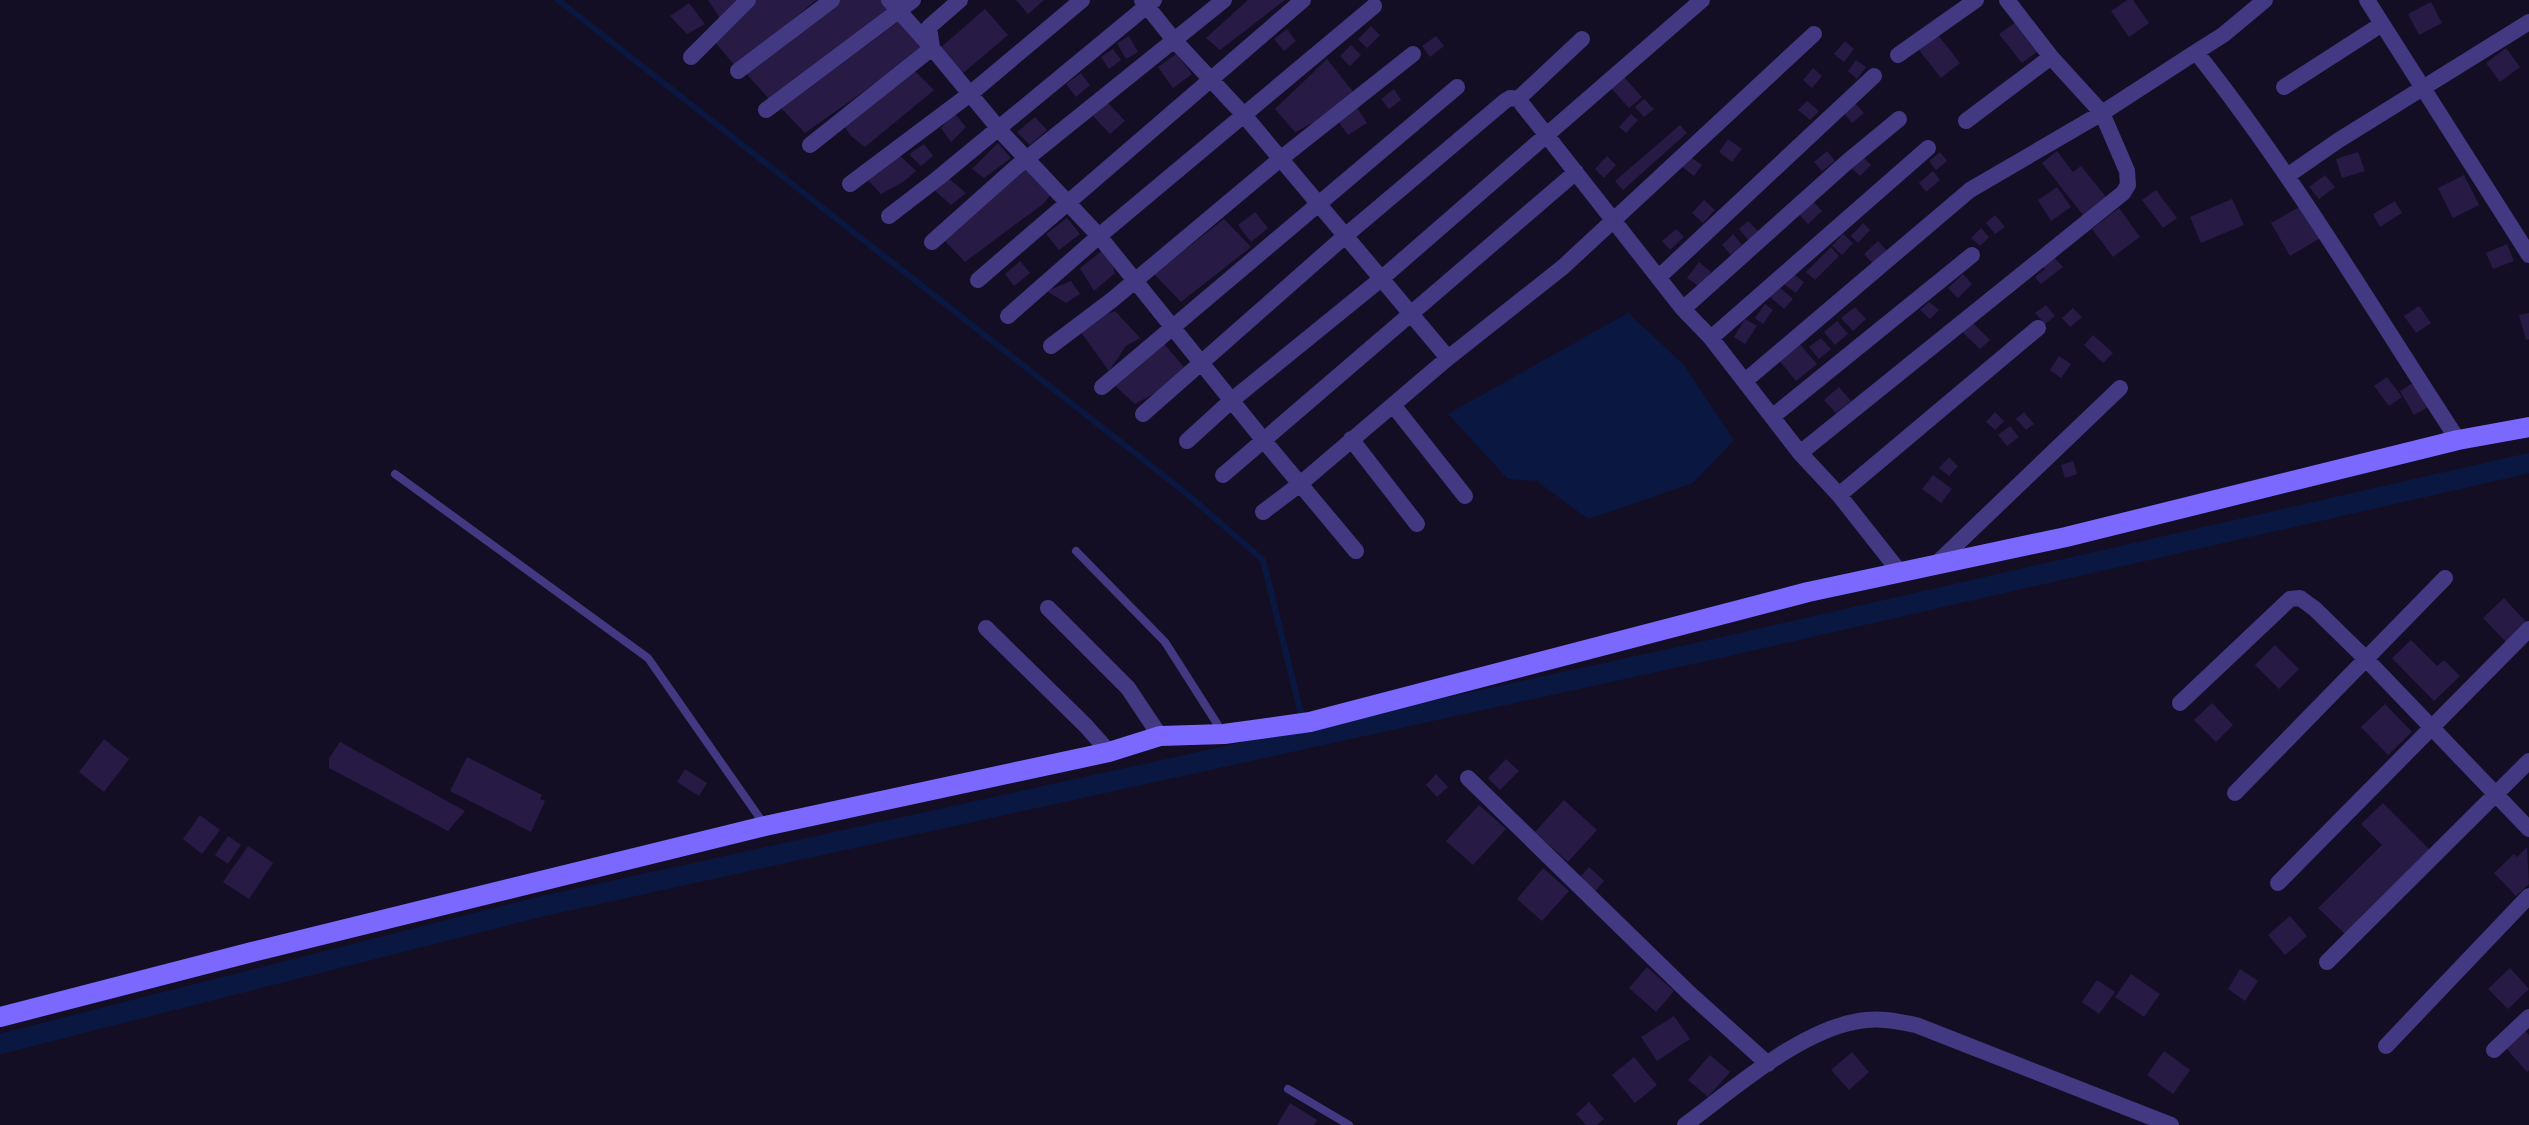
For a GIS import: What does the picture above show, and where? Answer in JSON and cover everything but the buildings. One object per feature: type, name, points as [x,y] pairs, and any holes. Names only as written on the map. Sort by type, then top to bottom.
[{"type":"main road","points":[[0,1017],[765,826],[1109,752],[1160,736],[1224,734],[1310,722],[1793,596],[2066,537],[2458,440],[2529,427]]},
{"type":"street","points":[[691,57],[748,0]]},
{"type":"street","points":[[738,71],[832,0]]},
{"type":"street","points":[[766,110],[894,6],[913,0]]},
{"type":"street","points":[[932,48],[929,27],[960,0]]},
{"type":"street","points":[[850,184],[970,94],[1082,0]]},
{"type":"street","points":[[932,242],[1026,159],[1224,0]]},
{"type":"street","points":[[978,280],[1303,0]]},
{"type":"street","points":[[1187,441],[1232,400],[1381,279],[1702,0]]},
{"type":"street","points":[[1898,55],[1976,0]]},
{"type":"street","points":[[1800,453],[2123,193],[2128,185],[2127,171],[2102,113],[2051,57],[2007,0]]},
{"type":"street","points":[[1745,381],[1970,190],[2102,113],[2223,35],[2265,0]]},
{"type":"street","points":[[2367,0],[2529,255]]},
{"type":"street","points":[[889,216],[1148,2],[1174,40],[1243,114],[1448,358]]},
{"type":"street","points":[[894,6],[1026,159],[1099,236],[1356,551]]},
{"type":"street","points":[[1008,316],[1374,6]]},
{"type":"street","points":[[2287,176],[2339,140],[2529,22]]},
{"type":"street","points":[[2284,87],[2382,24]]},
{"type":"street","points":[[1263,512],[1563,267],[1814,34]]},
{"type":"street","points":[[1518,99],[1582,39]]},
{"type":"street","points":[[810,145],[932,48]]},
{"type":"street","points":[[2196,52],[2287,176],[2458,440]]},
{"type":"street","points":[[1051,346],[1413,54]]},
{"type":"street","points":[[1966,121],[2051,57]]},
{"type":"street","points":[[1659,277],[1874,76]]},
{"type":"street","points":[[1102,387],[1457,87]]},
{"type":"street","points":[[1143,414],[1345,236],[1505,101],[1518,99],[1683,309],[1711,338],[1800,453],[1839,495],[1899,571]]},
{"type":"street","points":[[1683,309],[1899,119]]},
{"type":"street","points":[[1711,338],[1928,148]]},
{"type":"street","points":[[1223,475],[1576,172]]},
{"type":"street","points":[[1772,417],[1972,255]]},
{"type":"street","points":[[1839,495],[2038,328]]},
{"type":"street","points":[[1935,566],[2120,388]]},
{"type":"street","points":[[1393,405],[1465,496]]},
{"type":"street","points":[[1351,439],[1417,524]]},
{"type":"street","points":[[2235,793],[2445,578]]},
{"type":"street","points":[[2180,703],[2293,598],[2300,598],[2365,658],[2529,829]]},
{"type":"street","points":[[1048,608],[1128,688],[1160,736]]},
{"type":"street","points":[[986,628],[1109,752]]},
{"type":"street","points":[[2278,883],[2529,629]]},
{"type":"street","points":[[2327,962],[2529,761]]},
{"type":"street","points":[[1468,778],[1689,993],[1768,1064]]},
{"type":"street","points":[[2386,1046],[2529,896]]},
{"type":"street","points":[[2494,1050],[2529,1017]]},
{"type":"street","points":[[1685,1125],[1768,1064],[1819,1032],[1845,1023],[1888,1020],[1916,1025],[2171,1125]]},
{"type":"lane","points":[[395,474],[648,658],[765,826]]},
{"type":"lane","points":[[1076,551],[1165,642],[1224,734]]},
{"type":"lane","points":[[1288,1089],[1349,1125]]},
{"type":"water","points":[[1628,313],[1683,364],[1734,440],[1693,483],[1588,519],[1537,481],[1508,479],[1448,414]]},
{"type":"waterway","points":[[558,0],[1187,494],[1263,560],[1307,738]]},
{"type":"waterway","points":[[0,1044],[539,907],[1719,648],[2529,463]]}]
